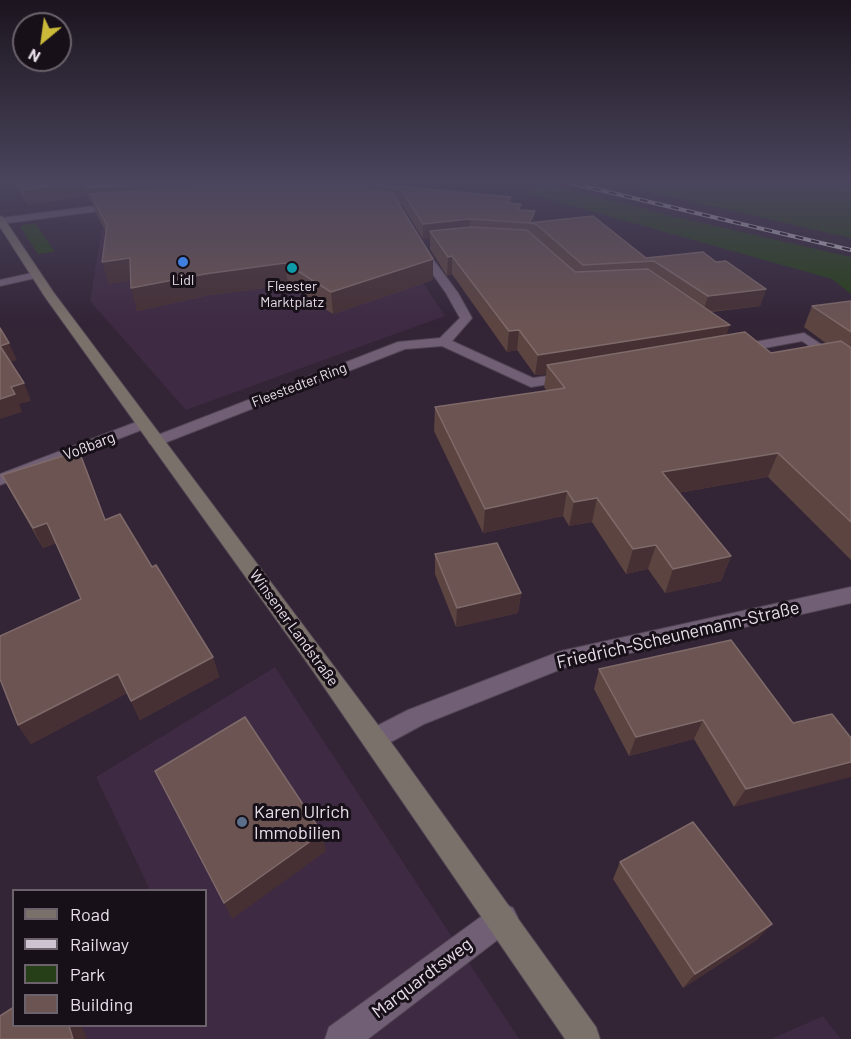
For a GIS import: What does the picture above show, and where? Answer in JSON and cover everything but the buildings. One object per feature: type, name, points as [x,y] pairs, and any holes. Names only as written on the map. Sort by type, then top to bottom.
[{"type":"street","name":"Winsener Landstraße","points":[[5,229],[49,296],[376,739],[503,918],[584,1039]]},
{"type":"street","points":[[419,242],[466,318],[444,342]]},
{"type":"street","points":[[0,283],[36,274]]},
{"type":"street","points":[[734,347],[804,338],[851,370]]},
{"type":"street","name":"Fleestedter Ring","points":[[150,433],[403,345],[444,342],[531,383],[578,375]]},
{"type":"street","name":"Voßbarg","points":[[0,480],[150,433]]},
{"type":"street","name":"Friedrich-Scheunemann-Straße","points":[[376,739],[416,717],[561,660],[851,595]]},
{"type":"street","name":"Marquardtsweg","points":[[341,1039],[503,918]]},
{"type":"shaded area","points":[[102,229],[388,229],[445,316],[186,410],[90,301]]},
{"type":"shaded area","points":[[275,667],[519,1039],[0,1039],[0,1031],[12,1027],[207,1027],[207,889],[150,889],[96,777]]},
{"type":"shaded area","points":[[823,1016],[841,1039],[771,1039]]},
{"type":"green space","points":[[22,229],[39,229],[54,251],[38,254]]},
{"type":"green space","points":[[656,229],[730,229],[851,257],[851,294],[832,279]]},
{"type":"green space","points":[[814,229],[851,229],[851,238]]},
{"type":"railway","points":[[765,229],[851,250]]},
{"type":"place","name":"Lidl","points":[[183,262]]},
{"type":"place","name":"Fleester Marktplatz","points":[[292,268]]},
{"type":"place","name":"Karen Ulrich Immobilien","points":[[242,822]]}]
